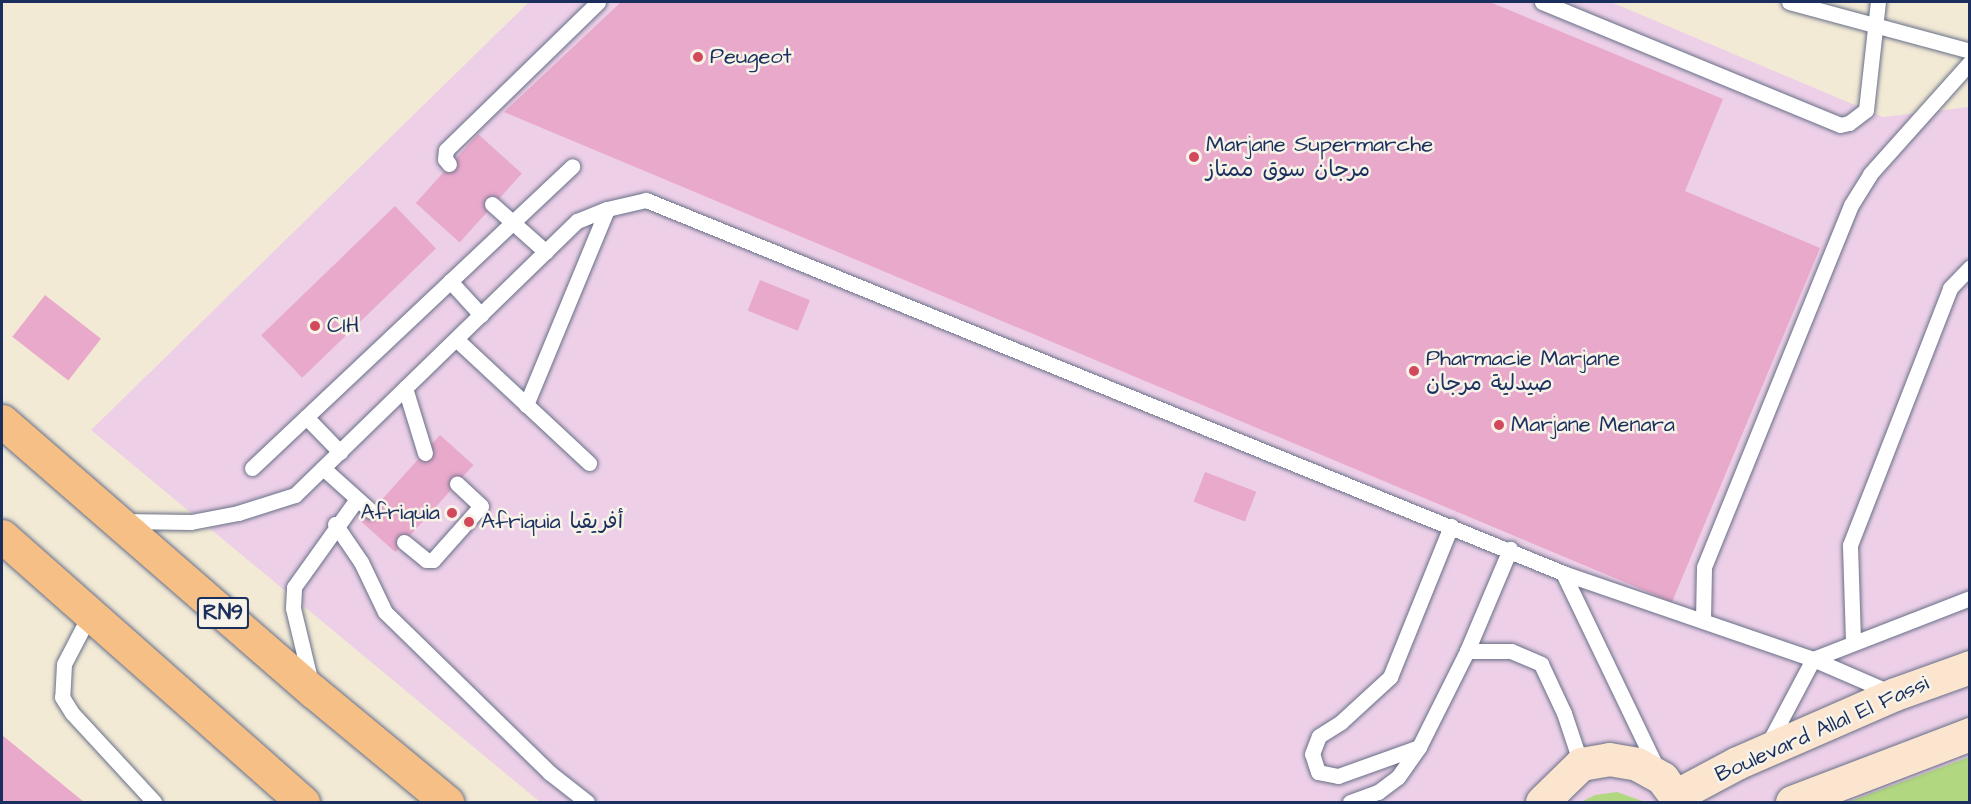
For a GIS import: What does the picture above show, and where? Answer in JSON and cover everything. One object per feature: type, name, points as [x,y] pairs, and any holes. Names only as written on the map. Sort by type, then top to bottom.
[{"type":"main road","name":"RN9","points":[[2,421],[314,692],[447,802]]},
{"type":"main road","points":[[2,536],[303,802]]},
{"type":"main road","name":"Boulevard Allal El Fassi","points":[[1673,792],[1895,694],[1970,667]]},
{"type":"main road","points":[[1792,802],[1970,734]]},
{"type":"main road","points":[[1542,802],[1581,764],[1618,761],[1637,764],[1673,792]]},
{"type":"lane","points":[[449,164],[445,159],[446,150],[598,2]]},
{"type":"lane","points":[[1542,2],[1840,125],[1849,123],[1866,110],[1878,2]]},
{"type":"lane","points":[[1789,2],[1970,51]]},
{"type":"lane","points":[[1703,620],[1704,567],[1851,205],[1870,174],[1970,62]]},
{"type":"lane","points":[[252,468],[572,166]]},
{"type":"lane","points":[[117,521],[191,522],[238,513],[295,495],[578,221],[607,209],[646,200],[1510,549],[1563,573],[1813,659],[1895,694]]},
{"type":"lane","points":[[492,204],[546,252]]},
{"type":"lane","points":[[526,405],[607,209]]},
{"type":"lane","points":[[1853,641],[1850,545],[1950,288],[1970,267]]},
{"type":"lane","points":[[450,281],[481,315]]},
{"type":"lane","points":[[456,339],[589,463]]},
{"type":"lane","points":[[405,388],[425,453]]},
{"type":"lane","points":[[306,417],[340,452]]},
{"type":"lane","points":[[323,468],[371,511]]},
{"type":"lane","points":[[404,542],[426,560],[433,560],[481,506],[457,484]]},
{"type":"lane","points":[[314,692],[293,608],[294,587],[335,524],[357,499]]},
{"type":"lane","points":[[335,524],[361,562],[385,612],[550,773],[587,802]]},
{"type":"lane","points":[[1419,747],[1338,776],[1317,772],[1312,754],[1319,736],[1341,722],[1390,677],[1451,526]]},
{"type":"lane","points":[[1350,802],[1378,792],[1398,777],[1419,747],[1467,651],[1510,549]]},
{"type":"lane","points":[[1563,573],[1673,792]]},
{"type":"lane","points":[[1764,751],[1813,659],[1853,641],[1970,598]]},
{"type":"lane","points":[[90,614],[64,664],[62,697],[72,713],[154,802]]},
{"type":"lane","points":[[1467,651],[1511,651],[1541,664],[1564,713],[1581,764]]},
{"type":"shaded area","points":[[529,2],[1611,2],[1883,117],[1969,107],[1969,802],[540,802],[91,430]]},
{"type":"green space","points":[[1969,757],[1969,802],[1848,802]]},
{"type":"green space","points":[[1617,792],[1645,802],[1581,802],[1595,795]]},
{"type":"building","name":"Marjane Menara","points":[[621,2],[1490,2],[1723,99],[1685,191],[1820,248],[1672,602],[504,112]]},
{"type":"building","points":[[478,134],[522,173],[460,243],[416,203]]},
{"type":"building","points":[[395,206],[436,248],[302,378],[261,335]]},
{"type":"building","points":[[760,280],[810,300],[798,331],[748,311]]},
{"type":"building","points":[[45,295],[101,339],[68,380],[12,337]]},
{"type":"building","points":[[440,435],[473,465],[395,552],[362,522]]},
{"type":"building","points":[[1205,472],[1256,492],[1245,522],[1194,502]]},
{"type":"building","points":[[2,735],[84,802],[2,802]]},
{"type":"place","name":"Peugeot","points":[[698,57]]},
{"type":"place","name":"Marjane Supermarche مرجان سوق ممتاز","points":[[1194,157]]},
{"type":"place","name":"CIH","points":[[315,326]]},
{"type":"place","name":"Pharmacie Marjane صيدلية مرجان","points":[[1414,371]]},
{"type":"place","name":"Marjane Menara","points":[[1499,425]]},
{"type":"place","name":"Afriquia","points":[[452,513]]},
{"type":"place","name":"Afriquia أفريقيا","points":[[469,522]]}]
